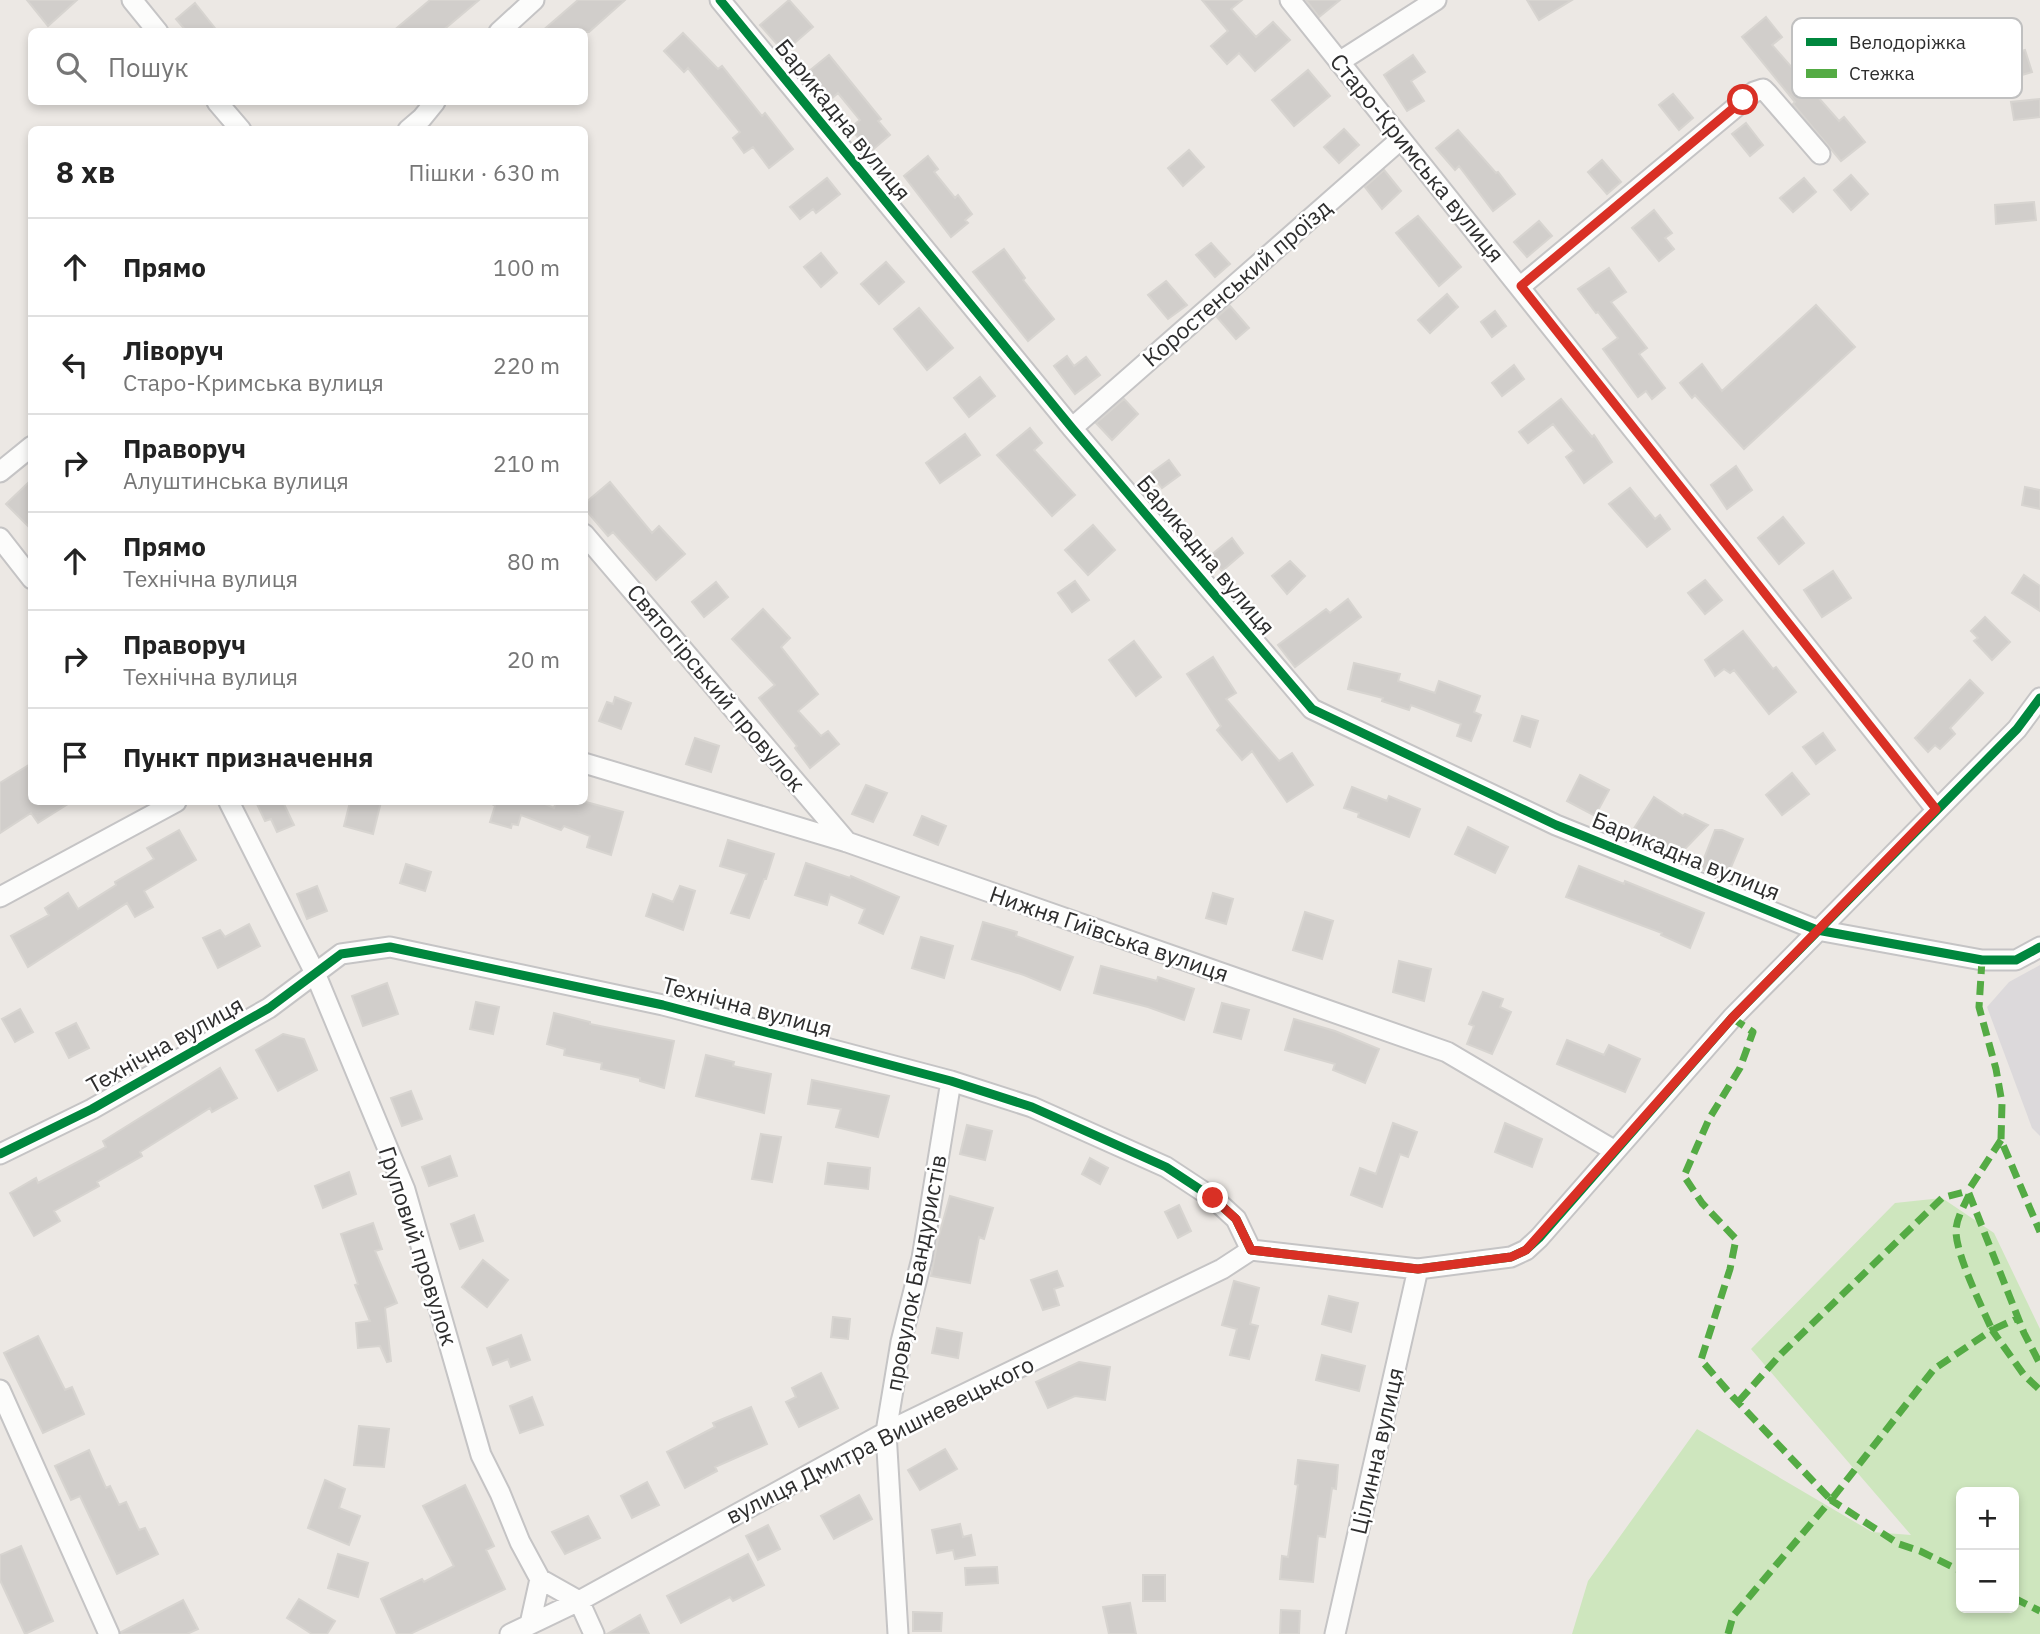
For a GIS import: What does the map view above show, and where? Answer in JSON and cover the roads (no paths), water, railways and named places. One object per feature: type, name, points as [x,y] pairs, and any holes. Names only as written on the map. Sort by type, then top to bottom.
[{"type":"street","points":[[132,0],[155,28]]},
{"type":"street","points":[[503,28],[534,0]]},
{"type":"street","name":"Барикадна вулиця","points":[[720,0],[1072,428],[1312,709],[1556,825],[1817,930],[1982,960],[2040,960]]},
{"type":"street","name":"Старо-Кримська вулиця","points":[[1290,0],[1936,809]]},
{"type":"street","points":[[1339,62],[1436,0]]},
{"type":"street","points":[[1521,286],[1754,92],[1763,89],[1820,154]]},
{"type":"street","points":[[220,105],[238,126]]},
{"type":"street","points":[[413,126],[433,105]]},
{"type":"street","name":"Коростенський проїзд","points":[[1072,428],[1401,139]]},
{"type":"street","points":[[0,472],[28,449]]},
{"type":"street","points":[[0,538],[28,574]]},
{"type":"street","name":"Святогірський провулок","points":[[588,539],[848,842]]},
{"type":"street","points":[[1251,1250],[1418,1269],[1511,1257],[1526,1250],[1732,1018],[2017,729],[2040,698]]},
{"type":"street","name":"Нижня Гиївська вулиця","points":[[588,764],[848,842],[1447,1052],[1615,1151]]},
{"type":"street","points":[[0,897],[170,805]]},
{"type":"street","name":"Груповий провулок","points":[[231,805],[315,973],[405,1191],[481,1455],[520,1542],[540,1578]]},
{"type":"street","name":"Технічна вулиця","points":[[0,1154],[92,1109],[269,1008],[341,954],[390,947],[663,1005],[951,1081],[1032,1107],[1166,1167],[1213,1198],[1236,1219],[1251,1250]]},
{"type":"street","points":[[2017,960],[2040,947]]},
{"type":"street","name":"провулок Бандуристів","points":[[898,1634],[886,1432],[901,1342],[922,1258],[951,1081]]},
{"type":"street","name":"вулиця Дмитра Вишневецького","points":[[510,1634],[579,1601],[886,1432],[1222,1269],[1251,1250]]},
{"type":"street","name":"Цілинна вулиця","points":[[1335,1634],[1418,1269]]},
{"type":"street","points":[[0,1390],[109,1634]]},
{"type":"street","points":[[530,1624],[540,1578],[579,1601],[594,1634]]}]
